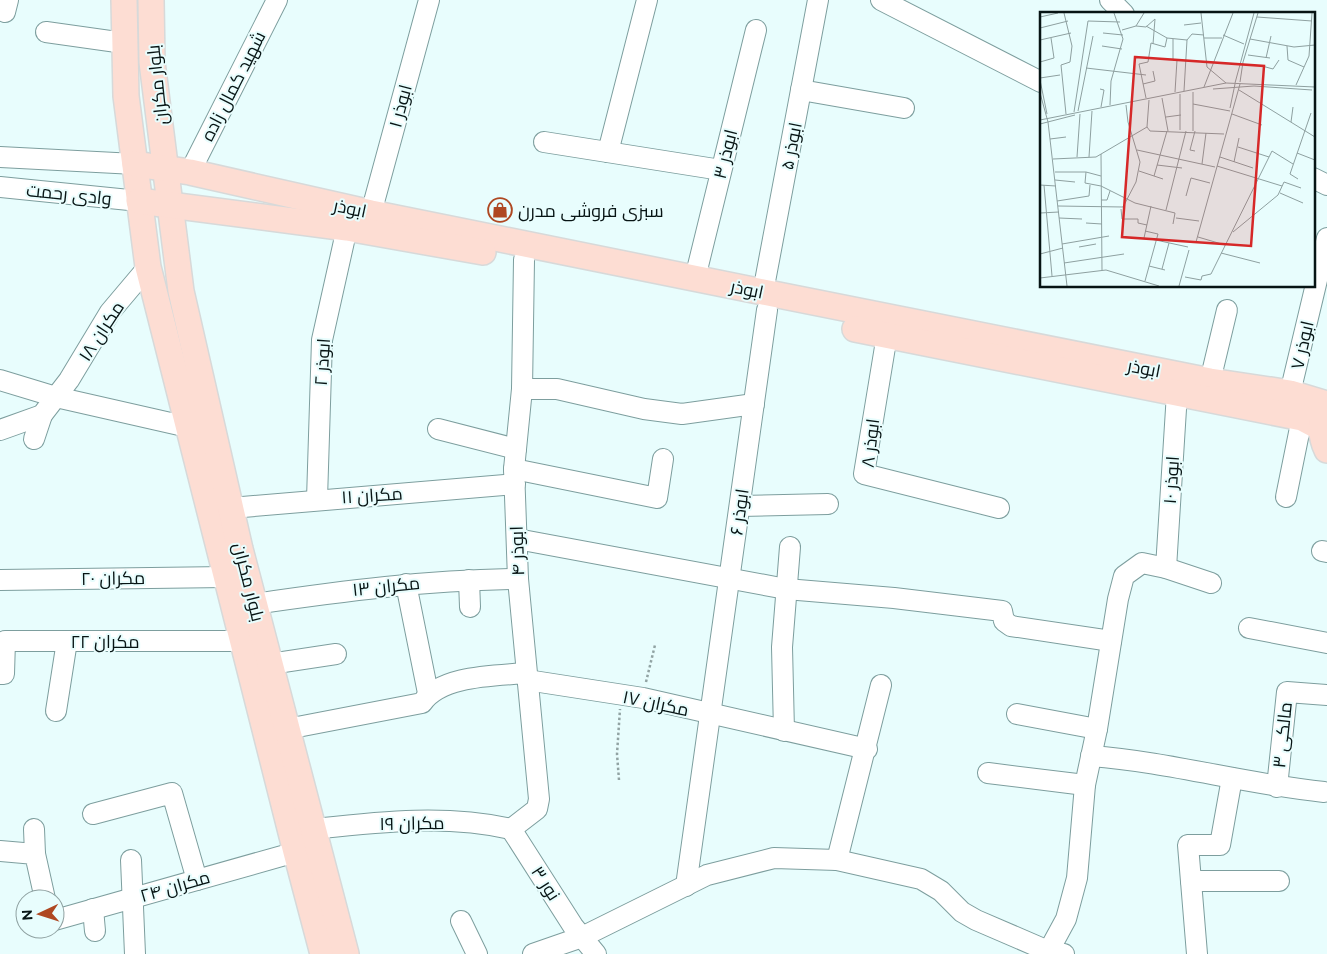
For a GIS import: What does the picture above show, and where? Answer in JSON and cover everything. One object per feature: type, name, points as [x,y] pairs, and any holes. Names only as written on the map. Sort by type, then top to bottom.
[{"type":"main road","name":"بلوار مکران","points":[[124,0],[126,96],[148,266],[323,954]]},
{"type":"main road","name":"بلوار مکران","points":[[152,0],[152,62],[179,170],[172,206],[181,291],[230,508],[346,954]]},
{"type":"main road","name":"ابوذر","points":[[135,164],[179,170],[371,212],[425,233],[524,260],[1210,381],[1290,393],[1327,404]]},
{"type":"main road","name":"ابوذر","points":[[139,201],[347,228],[425,233],[695,278],[765,301],[887,335],[1177,393],[1319,427]]},
{"type":"street","name":"شهید کمال زاده","points":[[179,170],[277,0]]},
{"type":"street","name":"ابوذر ۱","points":[[371,212],[429,0]]},
{"type":"street","points":[[608,152],[646,0]]},
{"type":"street","name":"ابوذر ۵","points":[[765,301],[818,0]]},
{"type":"street","points":[[881,0],[1040,81]]},
{"type":"street","points":[[1110,0],[1122,12]]},
{"type":"street","name":"ابوذر ۳","points":[[695,278],[756,30]]},
{"type":"street","points":[[46,32],[124,43]]},
{"type":"street","points":[[801,90],[904,108]]},
{"type":"street","points":[[544,142],[721,170]]},
{"type":"street","name":"وادی رحمت","points":[[0,158],[135,164]]},
{"type":"street","points":[[1314,178],[1327,185]]},
{"type":"street","name":"وادی رحمت","points":[[1,191],[139,201]]},
{"type":"street","name":"ابوذر ۲","points":[[317,499],[322,340],[347,228]]},
{"type":"street","name":"ابوذر ۷","points":[[1290,393],[1327,238]]},
{"type":"street","name":"ابوذر ۴","points":[[510,828],[537,809],[539,799],[518,579],[514,477],[522,389],[524,260]]},
{"type":"street","name":"مکران ۱۸","points":[[42,415],[69,380],[110,312],[148,266]]},
{"type":"street","name":"ابوذر ۶","points":[[686,886],[754,404],[765,301]]},
{"type":"street","points":[[1210,381],[1227,310]]},
{"type":"street","name":"ابوذر ۸","points":[[887,335],[864,474],[998,508]]},
{"type":"street","points":[[0,380],[56,397],[188,427]]},
{"type":"street","points":[[522,389],[557,390],[644,409],[682,414],[754,404]]},
{"type":"street","name":"ابوذر ۱۰","points":[[1166,568],[1177,393]]},
{"type":"street","points":[[0,430],[42,415]]},
{"type":"street","points":[[34,439],[42,415]]},
{"type":"street","points":[[1286,498],[1319,427]]},
{"type":"street","points":[[438,429],[516,449]]},
{"type":"street","name":"مکران ۱۱","points":[[230,508],[514,477],[657,498],[663,459]]},
{"type":"street","points":[[740,506],[828,504]]},
{"type":"street","points":[[517,539],[786,589],[894,598],[1002,611],[1004,621],[1011,626],[1111,641]]},
{"type":"street","points":[[784,731],[782,647],[790,547]]},
{"type":"street","points":[[533,954],[582,937],[707,876],[774,858],[837,860],[921,879],[941,891],[969,916],[1053,953],[1066,919],[1077,878],[1085,785],[1097,729],[1111,641],[1124,576],[1142,562],[1212,583]]},
{"type":"street","name":"مکران ۲۰","points":[[0,580],[226,576]]},
{"type":"street","name":"مکران ۱۳","points":[[254,604],[366,587],[469,580],[518,579]]},
{"type":"street","points":[[469,580],[470,607]]},
{"type":"street","points":[[406,584],[428,693]]},
{"type":"street","points":[[1250,628],[1327,643]]},
{"type":"street","name":"مکران ۲۲","points":[[0,674],[4,674],[5,641],[242,641]]},
{"type":"street","points":[[56,711],[67,641]]},
{"type":"street","points":[[270,664],[336,654]]},
{"type":"street","name":"مکران ۱۷","points":[[287,729],[422,703],[428,693],[461,680],[527,677],[643,698],[867,749]]},
{"type":"street","points":[[837,860],[882,685]]},
{"type":"street","name":"مالکی ۳","points":[[1276,787],[1287,692],[1327,695]]},
{"type":"street","points":[[1017,714],[1097,729]]},
{"type":"street","points":[[1091,756],[1138,759],[1276,787],[1324,792]]},
{"type":"street","points":[[988,773],[1085,785]]},
{"type":"street","points":[[1197,954],[1188,845],[1220,845],[1232,778]]},
{"type":"street","points":[[93,814],[172,793],[197,880]]},
{"type":"street","name":"مکران ۱۹","points":[[313,829],[392,821],[484,822],[510,828]]},
{"type":"street","name":"نور ۳","points":[[510,828],[582,937],[596,954]]},
{"type":"street","points":[[34,829],[35,854],[43,889]]},
{"type":"street","points":[[0,851],[35,854]]},
{"type":"street","name":"مکران ۲۴","points":[[65,917],[296,852]]},
{"type":"street","points":[[131,860],[134,898],[134,954]]},
{"type":"street","points":[[1191,881],[1279,881]]},
{"type":"street","points":[[93,909],[95,931]]},
{"type":"street","points":[[461,921],[477,954]]},
{"type":"path","points":[[643,698],[655,645]]},
{"type":"path","points":[[619,780],[617,754],[620,695]]},
{"type":"place","name":"سبزی فروشی مدرن","points":[[500,210]]}]
